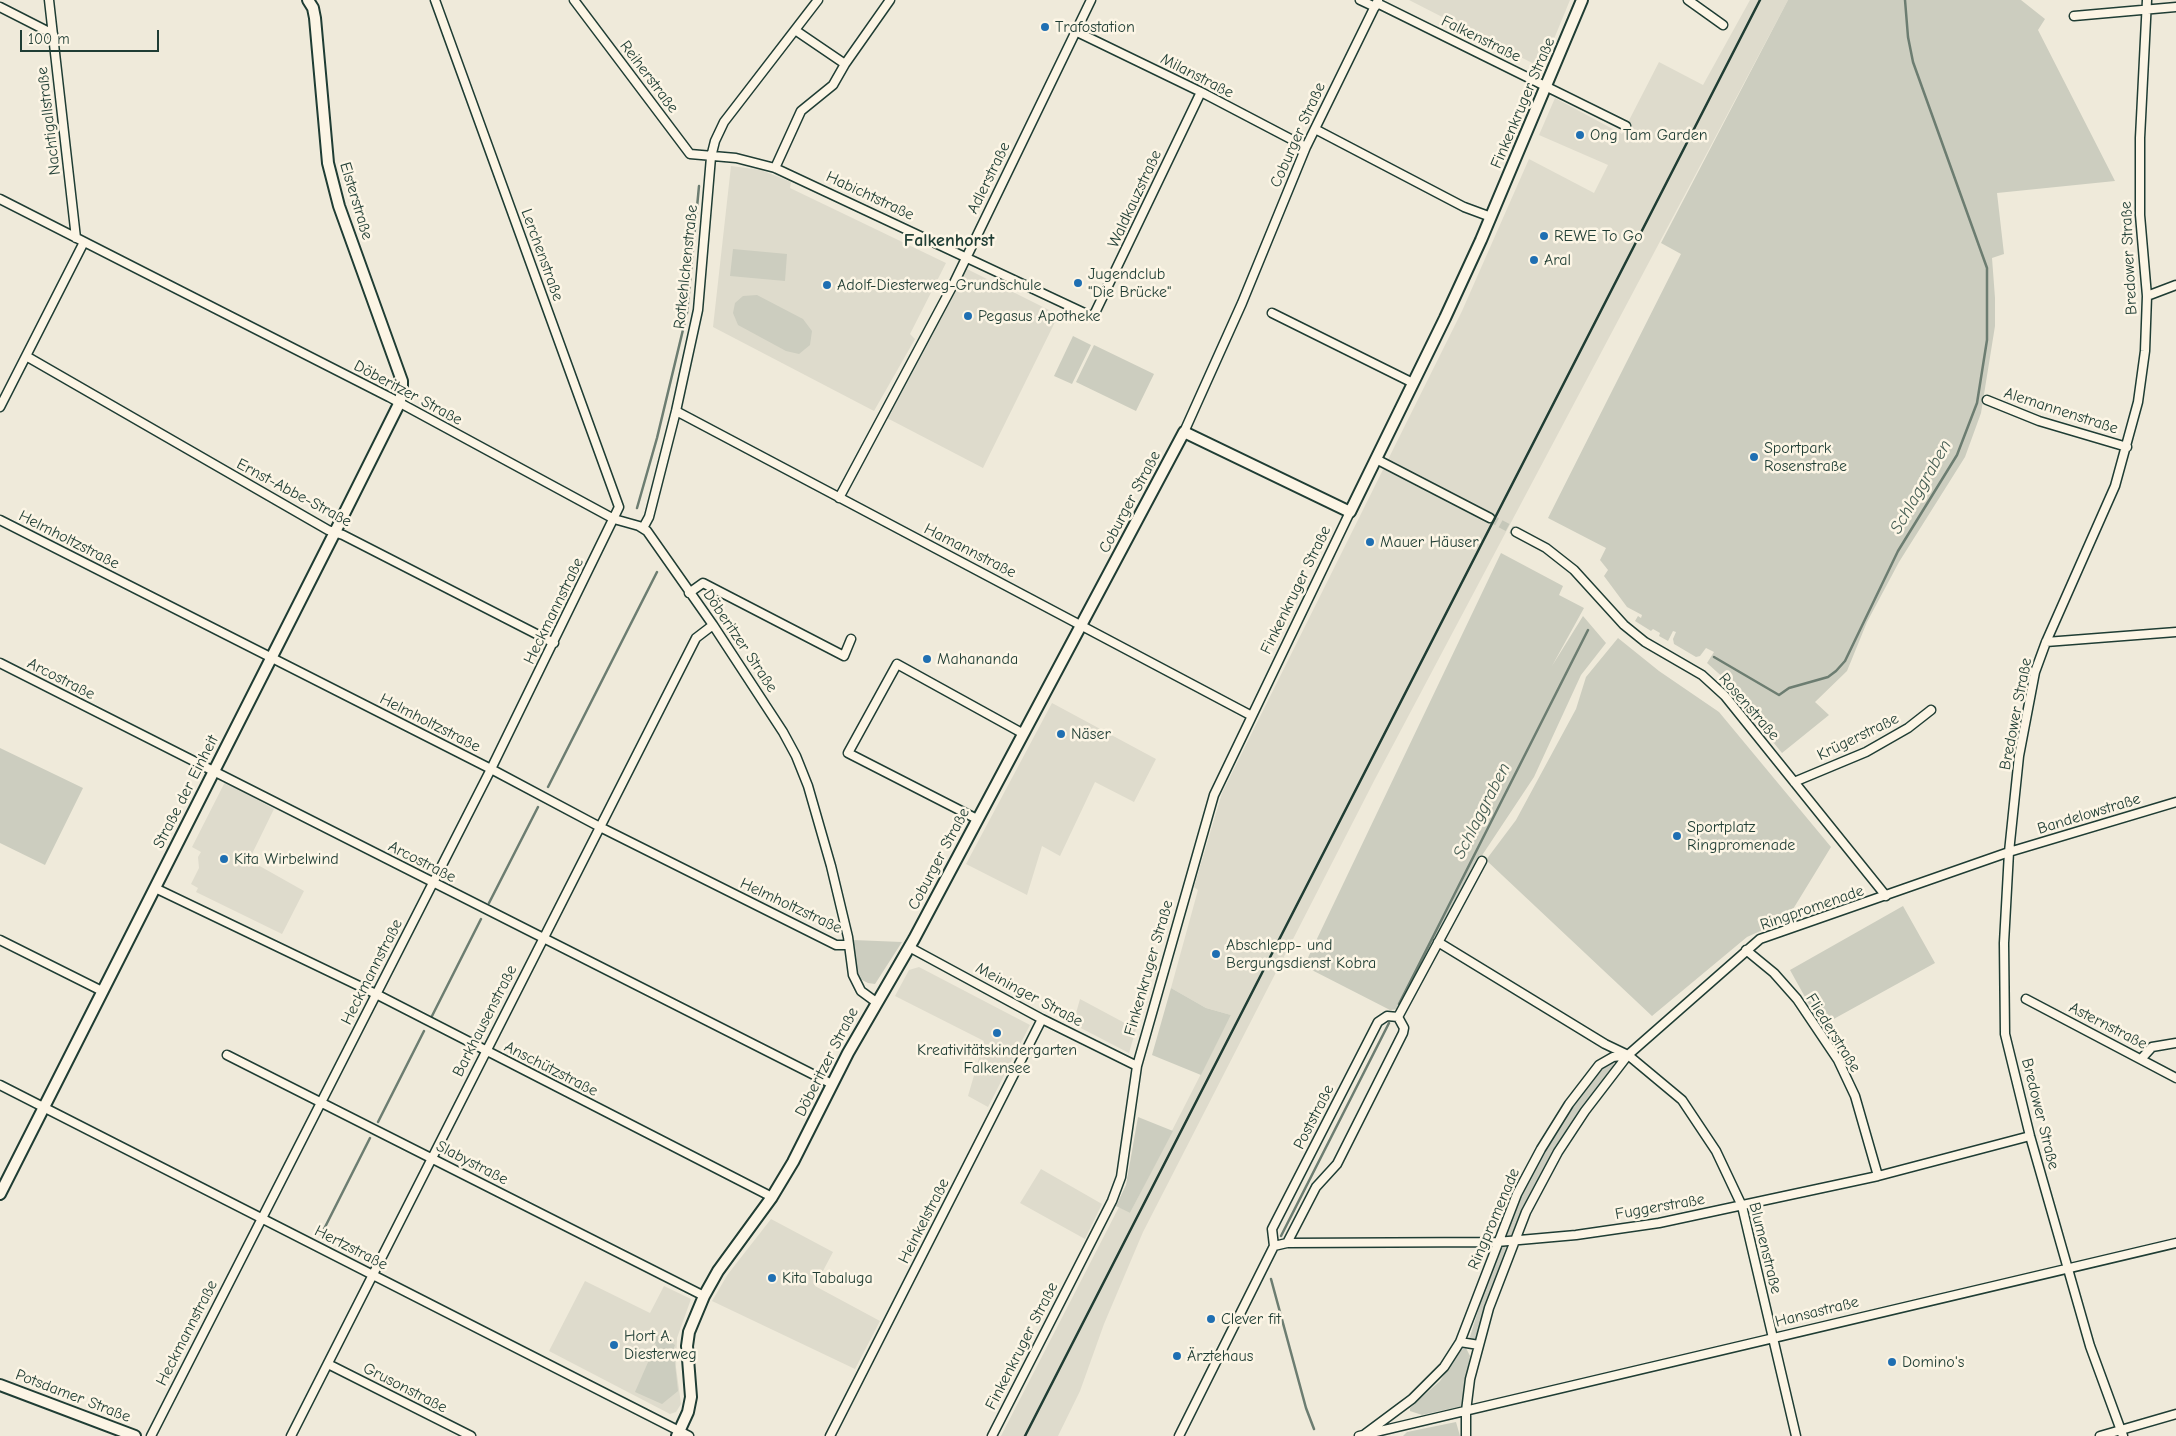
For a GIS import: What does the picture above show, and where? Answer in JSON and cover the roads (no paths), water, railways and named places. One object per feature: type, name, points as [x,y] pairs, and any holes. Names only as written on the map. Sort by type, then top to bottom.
[{"type":"street","name":"Nachtigallstraße","points":[[49,0],[76,238]]},
{"type":"street","name":"Elsterstraße","points":[[308,0],[313,8],[315,18],[328,163],[339,206],[402,381],[399,404]]},
{"type":"street","name":"Lerchenstraße","points":[[435,0],[619,507],[614,519]]},
{"type":"street","name":"Reiherstraße","points":[[574,0],[690,154],[711,157]]},
{"type":"street","name":"Rotkehlchenstraße","points":[[643,528],[649,517],[676,410],[698,310],[711,157],[717,135],[724,122],[818,0]]},
{"type":"street","points":[[775,168],[801,111],[833,85],[844,64],[890,0]]},
{"type":"street","name":"Adlerstraße","points":[[839,498],[920,349],[1091,0]]},
{"type":"street","name":"Falkenstraße","points":[[1360,0],[1376,4],[1626,126]]},
{"type":"street","name":"Finkenkruger Straße","points":[[992,1436],[1112,1201],[1122,1176],[1137,1066],[1214,795],[1491,217],[1582,0]]},
{"type":"street","points":[[1688,0],[1723,25]]},
{"type":"street","name":"Bredower Straße","points":[[2122,1433],[2090,1346],[2067,1268],[2030,1136],[2005,1034],[2004,943],[2009,852],[2019,756],[2035,672],[2046,642],[2115,486],[2138,402],[2145,351],[2147,296],[2140,196],[2140,138],[2148,0]]},
{"type":"street","name":"Coburger Straße","points":[[876,1002],[909,947],[1184,432],[1242,303],[1306,147],[1376,4]]},
{"type":"street","points":[[0,7],[53,34]]},
{"type":"street","points":[[2074,16],[2176,7]]},
{"type":"street","points":[[795,30],[844,64]]},
{"type":"street","name":"Milanstraße","points":[[1075,31],[1201,92],[1306,147]]},
{"type":"street","name":"Waldkauzstraße","points":[[1093,317],[1201,92]]},
{"type":"street","points":[[1315,129],[1464,207],[1491,217]]},
{"type":"street","name":"Habichtstraße","points":[[711,157],[736,158],[775,168],[1093,317]]},
{"type":"street","name":"Döberitzer Straße","points":[[0,199],[399,404],[614,519],[643,528],[712,624],[783,732],[796,756],[808,786],[831,866],[856,983],[868,997],[876,1002],[793,1162],[772,1197],[725,1260],[704,1296],[689,1332],[688,1354],[691,1397],[682,1434]]},
{"type":"street","points":[[0,407],[84,242]]},
{"type":"street","points":[[2147,296],[2176,285]]},
{"type":"street","points":[[1272,313],[1413,383]]},
{"type":"street","name":"Ernst-Abbe-Straße","points":[[26,356],[274,500],[554,643]]},
{"type":"street","name":"Alemannenstraße","points":[[1986,400],[2039,421],[2127,447]]},
{"type":"street","name":"Straße der Einheit","points":[[0,1194],[399,404]]},
{"type":"street","name":"Hamannstraße","points":[[676,410],[1252,716]]},
{"type":"street","name":"Finkenkruger Straße","points":[[1184,432],[1350,512]]},
{"type":"street","points":[[1376,458],[1490,518]]},
{"type":"street","name":"Heckmannstraße","points":[[151,1436],[491,769],[614,519]]},
{"type":"street","name":"Helmholtzstraße","points":[[0,520],[491,769],[600,827],[836,945],[849,945]]},
{"type":"street","name":"Rosenstraße","points":[[1516,532],[1546,548],[1574,570],[1616,618],[1645,642],[1702,675],[1725,696],[1886,896]]},
{"type":"street","points":[[689,593],[702,583],[844,656],[851,639]]},
{"type":"street","name":"Barkhausenstraße","points":[[291,1436],[485,1050],[696,638],[712,624]]},
{"type":"street","points":[[2046,642],[2176,632]]},
{"type":"street","name":"Arcostraße","points":[[0,663],[832,1084]]},
{"type":"street","points":[[977,820],[848,753],[897,664],[1022,733]]},
{"type":"street","name":"Krügerstraße","points":[[1794,782],[1866,752],[1908,728],[1931,710]]},
{"type":"street","name":"Bandelowstraße","points":[[2009,852],[2176,802]]},
{"type":"street","name":"Ringpromenade","points":[[1466,1436],[1466,1411],[1470,1379],[1479,1345],[1489,1308],[1526,1212],[1558,1152],[1585,1111],[1628,1055],[1760,939],[2009,852]]},
{"type":"street","points":[[1274,1246],[1287,1243],[1316,1187],[1337,1164],[1403,1033],[1404,1028],[1398,1017],[1442,944],[1482,860]]},
{"type":"street","name":"Anschützstraße","points":[[155,888],[376,994],[772,1197]]},
{"type":"street","points":[[0,940],[102,991]]},
{"type":"street","name":"Blumenstraße","points":[[1442,944],[1605,1044],[1628,1055],[1682,1100],[1716,1151],[1742,1206],[1796,1436]]},
{"type":"street","name":"Meininger Straße","points":[[909,947],[1042,1019],[1137,1066]]},
{"type":"street","name":"Fliederstraße","points":[[1746,950],[1774,973],[1797,999],[1838,1060],[1855,1096],[1878,1176]]},
{"type":"street","name":"Asternstraße","points":[[2026,999],[2142,1058],[2176,1078]]},
{"type":"street","name":"Poststraße","points":[[1179,1436],[1274,1246],[1272,1229],[1378,1022],[1387,1016],[1398,1017]]},
{"type":"street","name":"Heinkelstraße","points":[[830,1436],[1042,1019]]},
{"type":"street","points":[[2142,1058],[2152,1047],[2176,1043]]},
{"type":"street","name":"Slabystraße","points":[[227,1055],[704,1296]]},
{"type":"street","name":"Ringpromenade","points":[[1363,1436],[1412,1399],[1444,1367],[1460,1342],[1517,1194],[1541,1149],[1569,1104],[1599,1065],[1613,1057],[1628,1055]]},
{"type":"street","name":"Hertzstraße","points":[[0,1085],[682,1434]]},
{"type":"street","name":"Fuggerstraße","points":[[1287,1243],[1497,1242],[1576,1235],[1659,1223],[1742,1206],[1878,1176],[2030,1136]]},
{"type":"street","name":"Hansastraße","points":[[1363,1436],[2176,1243]]},
{"type":"street","points":[[1460,1342],[1479,1345]]},
{"type":"street","name":"Grusonstraße","points":[[328,1364],[471,1436]]},
{"type":"street","name":"Potsdamer Straße","points":[[0,1385],[135,1436]]},
{"type":"street","points":[[2100,1436],[2122,1433],[2176,1414]]},
{"type":"waterway","name":"Schlaggraben","points":[[1714,657],[1779,695],[1789,688],[1828,677],[1836,671],[1845,661],[1898,551],[1957,455],[1977,403],[1987,340],[1987,268],[1913,62],[1908,37],[1905,0]]},
{"type":"waterway","points":[[637,508],[657,438],[687,313],[699,186]]},
{"type":"waterway","points":[[548,787],[657,572]]},
{"type":"waterway","name":"Schlaggraben","points":[[1399,1004],[1588,630]]},
{"type":"waterway","points":[[489,903],[538,807]]},
{"type":"waterway","points":[[432,1016],[481,919]]},
{"type":"waterway","name":"Schlaggraben","points":[[1281,1236],[1389,1023]]},
{"type":"waterway","points":[[378,1122],[424,1031]]},
{"type":"waterway","points":[[321,1235],[370,1138]]},
{"type":"waterway","name":"Schlaggraben","points":[[1271,1279],[1306,1408],[1314,1429]]},
{"type":"tunnel","points":[[1490,518],[1516,532]]},
{"type":"railway","points":[[1025,1436],[1760,0]]},
{"type":"place","name":"Trafostation","points":[[1045,27]]},
{"type":"place","name":"Ong Tam Garden","points":[[1580,135]]},
{"type":"place","name":"REWE To Go","points":[[1544,236]]},
{"type":"place","name":"Aral","points":[[1534,260]]},
{"type":"place","name":"Jugendclub \"Die Brücke\"","points":[[1078,283]]},
{"type":"place","name":"Adolf-Diesterweg-Grundschule","points":[[827,285]]},
{"type":"place","name":"Pegasus Apotheke","points":[[968,316]]},
{"type":"place","name":"Sportpark Rosenstraße","points":[[1754,457]]},
{"type":"place","name":"Mauer Häuser","points":[[1370,542]]},
{"type":"place","name":"Mahananda","points":[[927,659]]},
{"type":"place","name":"Näser","points":[[1061,734]]},
{"type":"place","name":"Sportplatz Ringpromenade","points":[[1677,836]]},
{"type":"place","name":"Kita Wirbelwind","points":[[224,859]]},
{"type":"place","name":"Abschlepp- und Bergungsdienst Kobra","points":[[1216,954]]},
{"type":"place","name":"Kreativitätskindergarten Falkensee","points":[[997,1033]]},
{"type":"place","name":"Kita Tabaluga","points":[[772,1278]]},
{"type":"place","name":"Clever fit","points":[[1211,1319]]},
{"type":"place","name":"Hort A. Diesterweg","points":[[614,1345]]},
{"type":"place","name":"Ärztehaus","points":[[1177,1356]]},
{"type":"place","name":"Domino's","points":[[1892,1362]]},
{"type":"district","name":"Falkenhorst","points":[[949,241]]}]
